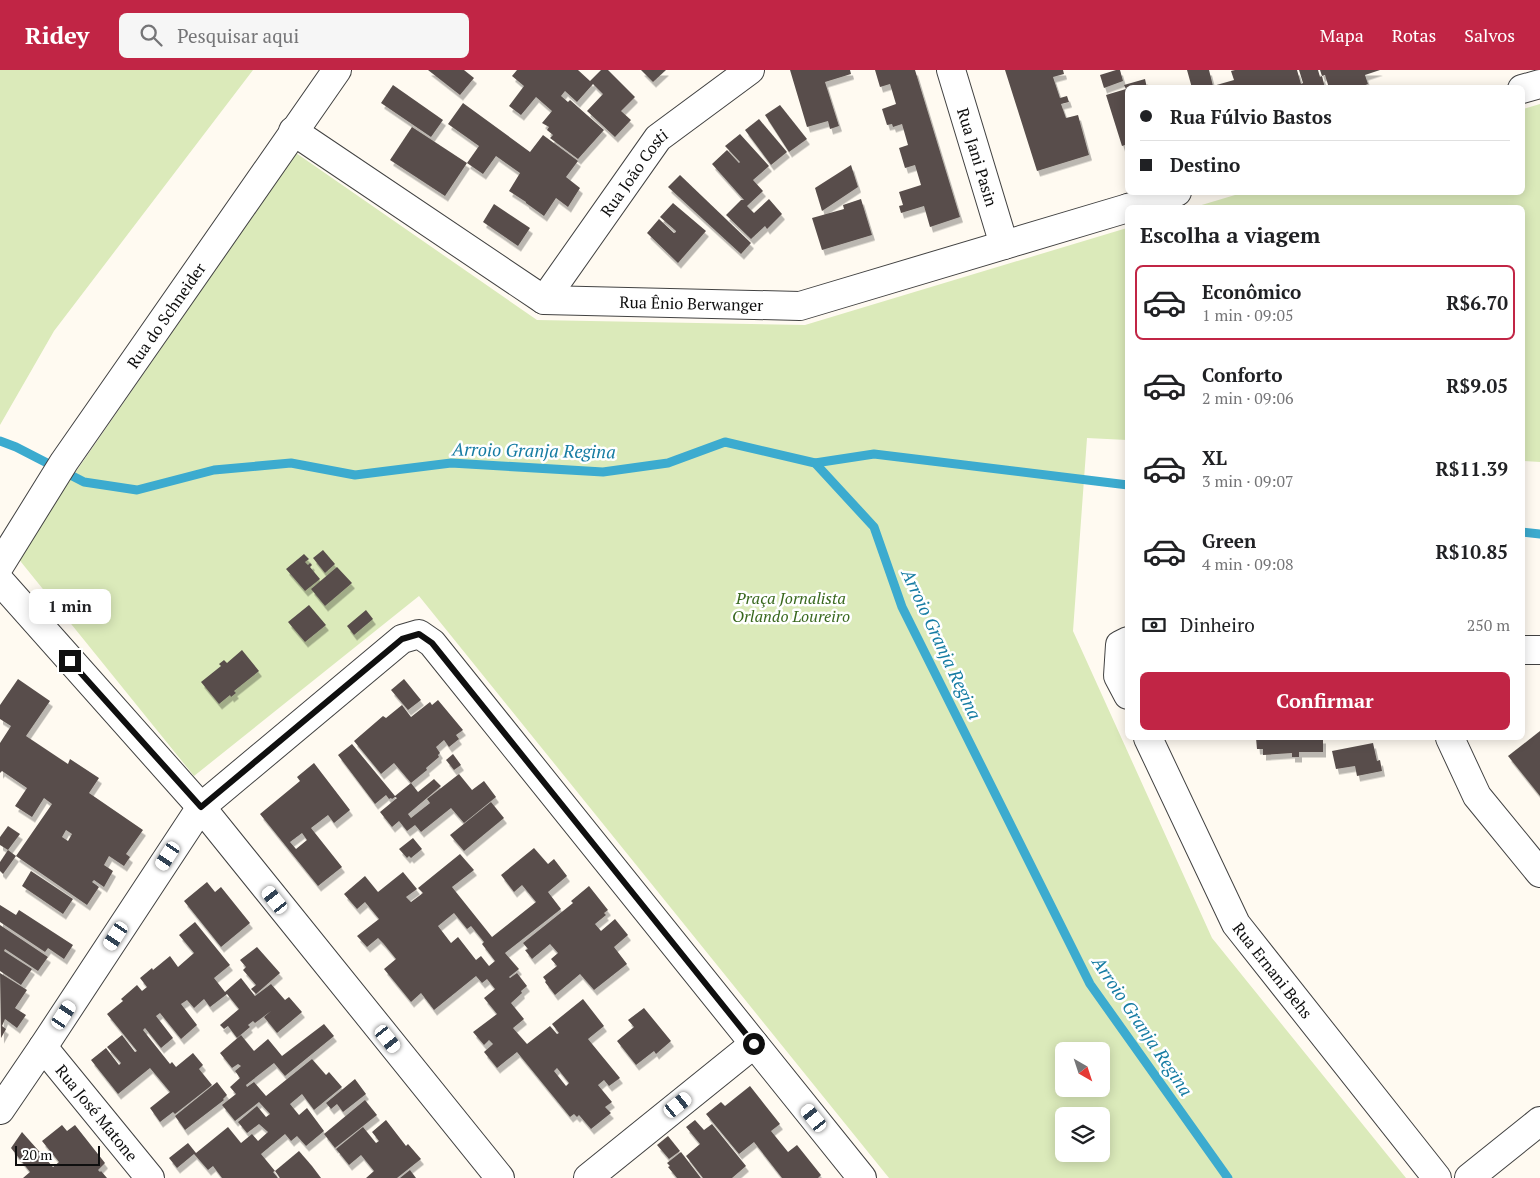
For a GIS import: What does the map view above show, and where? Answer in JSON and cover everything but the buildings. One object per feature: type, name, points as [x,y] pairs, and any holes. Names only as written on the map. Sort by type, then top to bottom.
[{"type":"street","name":"Rua do Schneider","points":[[0,565],[57,472],[337,70]]},
{"type":"street","name":"Rua João Costi","points":[[544,300],[658,138],[750,70]]},
{"type":"street","name":"Rua Jani Pasin","points":[[951,70],[1004,245]]},
{"type":"street","points":[[1525,88],[1540,84]]},
{"type":"street","points":[[293,132],[544,300]]},
{"type":"street","name":"Rua Ênio Berwanger","points":[[1137,205],[1169,195]]},
{"type":"street","name":"Rua Ênio Berwanger","points":[[544,300],[800,306],[1125,209]]},
{"type":"street","points":[[0,581],[201,807],[500,1178]]},
{"type":"street","points":[[0,1110],[201,807],[402,639],[419,634],[432,643],[862,1178]]},
{"type":"street","points":[[1125,642],[1120,645],[1118,676],[1125,689]]},
{"type":"street","points":[[1525,650],[1540,650]]},
{"type":"street","name":"Rua Ernani Behs","points":[[1149,740],[1236,924],[1437,1178]]},
{"type":"street","points":[[1451,740],[1477,796],[1540,873]]},
{"type":"street","points":[[588,1178],[754,1044]]},
{"type":"street","name":"Rua José Matone","points":[[43,1047],[150,1178]]},
{"type":"street","points":[[1469,1178],[1540,1121]]},
{"type":"green space","points":[[0,70],[253,70],[54,331],[0,425]]},
{"type":"green space","points":[[1540,104],[1540,462],[1525,461],[1525,205],[1202,205],[1235,195],[1525,195],[1525,108]]},
{"type":"green space","name":"Praça Jornalista Orlando Loureiro","points":[[296,153],[537,320],[805,325],[1125,229],[1125,440],[1087,438],[1073,631],[1212,938],[1406,1178],[889,1178],[419,596],[194,776],[17,557]]},
{"type":"waterway","name":"Arroio Granja Regina","points":[[0,441],[16,447],[84,482],[137,490],[214,470],[291,463],[355,475],[451,463],[603,472],[668,463],[725,442],[815,463],[874,527],[902,607],[1090,984],[1228,1178]]},
{"type":"waterway","points":[[815,463],[874,454],[1125,485]]},
{"type":"waterway","points":[[1525,532],[1540,534]]},
{"type":"route","points":[[70,661],[201,807],[402,639],[419,634],[432,643],[754,1044]]}]
